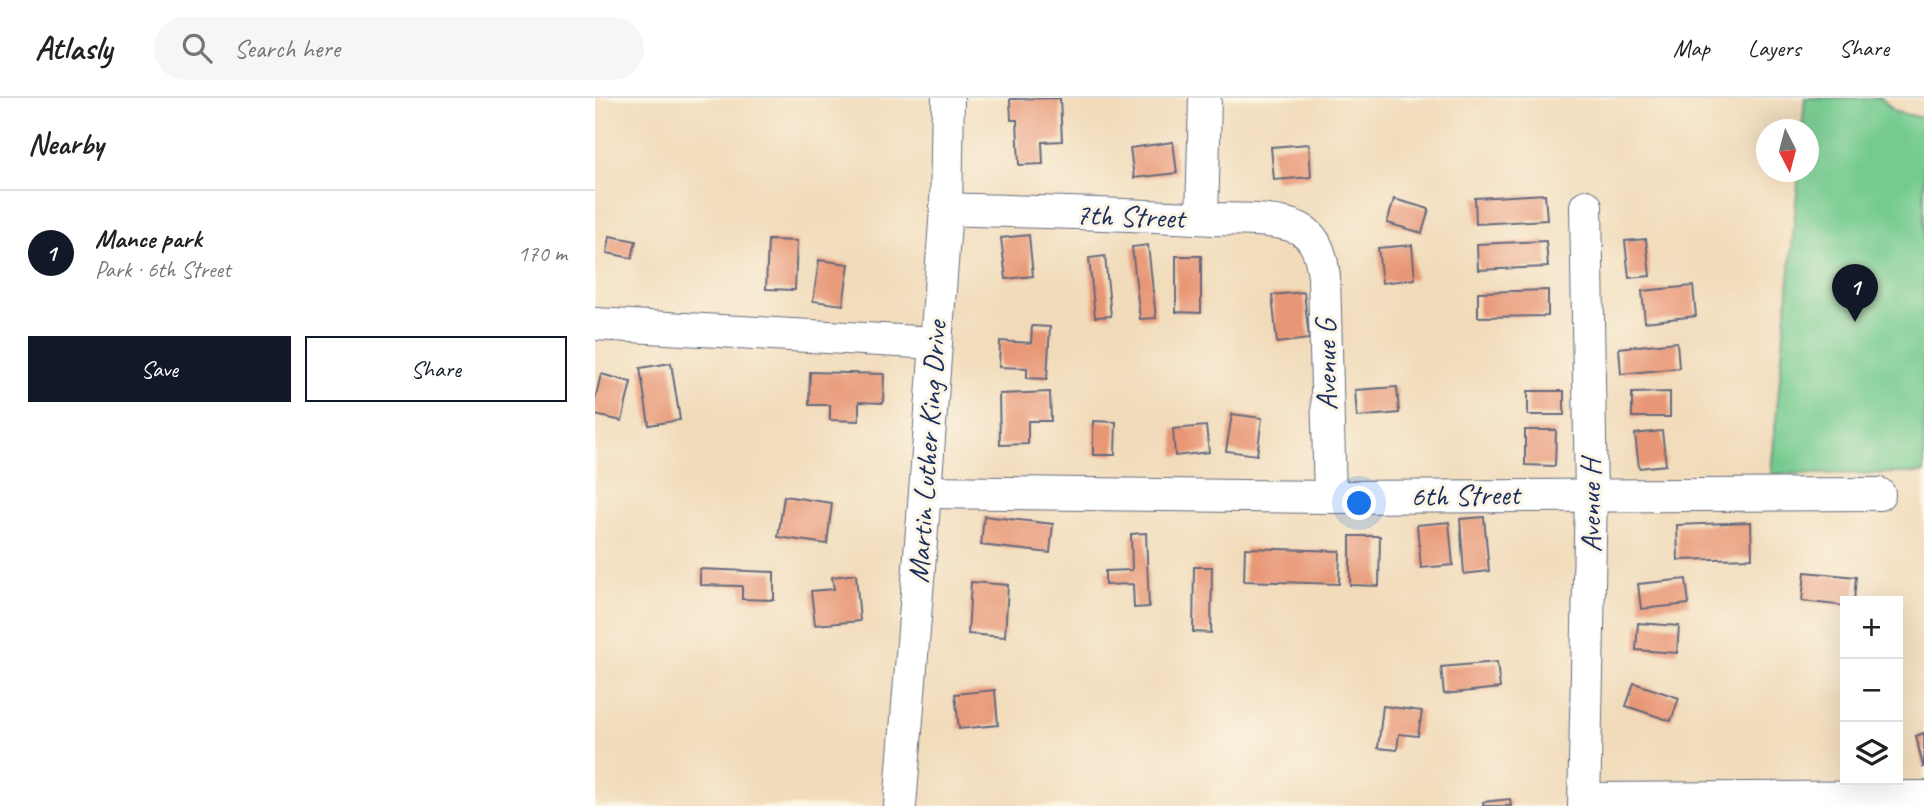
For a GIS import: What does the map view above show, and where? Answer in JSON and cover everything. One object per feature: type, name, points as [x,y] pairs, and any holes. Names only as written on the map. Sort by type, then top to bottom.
[{"type":"street","name":"Martin Luther King Drive","points":[[899,806],[946,209],[948,98]]},
{"type":"street","points":[[1202,218],[1205,98]]},
{"type":"street","name":"Avenue H","points":[[1585,803],[1591,494],[1586,206]]},
{"type":"street","name":"7th Street","points":[[946,209],[1282,223],[1299,228],[1311,237]]},
{"type":"street","name":"Avenue G","points":[[1311,237],[1321,257],[1324,277],[1330,497]]},
{"type":"street","points":[[595,324],[935,343]]},
{"type":"street","name":"6th Street","points":[[925,492],[1330,497],[1879,494]]},
{"type":"street","points":[[1585,803],[1924,797]]},
{"type":"green space","points":[[1805,98],[1881,98],[1895,112],[1924,118],[1924,473],[1771,474],[1798,182],[1819,182],[1819,119],[1803,119]]},
{"type":"building","points":[[1060,98],[1062,141],[1042,142],[1043,164],[1019,165],[1017,120],[1011,120],[1010,99]]},
{"type":"building","points":[[1173,142],[1177,173],[1134,178],[1130,148]]},
{"type":"building","points":[[1309,144],[1311,177],[1274,180],[1271,147]]},
{"type":"building","points":[[1545,194],[1547,220],[1476,224],[1475,198]]},
{"type":"building","points":[[1394,199],[1429,209],[1422,233],[1387,223]]},
{"type":"building","points":[[1029,235],[1033,276],[1006,279],[1001,238]]},
{"type":"building","points":[[610,236],[636,241],[632,258],[607,253]]},
{"type":"building","points":[[1646,239],[1650,276],[1629,278],[1625,241]]},
{"type":"building","points":[[768,240],[797,241],[795,290],[766,289]]},
{"type":"building","points":[[1546,241],[1548,267],[1478,270],[1477,244]]},
{"type":"building","points":[[1148,245],[1156,318],[1140,319],[1132,247]]},
{"type":"building","points":[[1412,245],[1415,279],[1382,283],[1378,248]]},
{"type":"building","points":[[1105,256],[1111,316],[1095,317],[1089,258]]},
{"type":"building","points":[[1176,256],[1201,256],[1201,313],[1176,312]]},
{"type":"building","points":[[819,260],[849,264],[843,305],[813,301]]},
{"type":"building","points":[[1693,286],[1696,316],[1645,322],[1642,291]]},
{"type":"building","points":[[1548,290],[1548,316],[1478,317],[1478,292]]},
{"type":"building","points":[[1304,292],[1309,339],[1277,343],[1272,295]]},
{"type":"building","points":[[1032,326],[1050,327],[1047,379],[1027,378],[1027,368],[999,367],[1000,341],[1031,343]]},
{"type":"building","points":[[1677,342],[1679,368],[1621,374],[1619,348]]},
{"type":"building","points":[[671,363],[680,420],[649,425],[640,368]]},
{"type":"building","points":[[810,372],[884,374],[883,403],[859,402],[859,421],[830,420],[830,405],[809,405]]},
{"type":"building","points":[[601,374],[631,382],[622,421],[595,415],[595,400]]},
{"type":"building","points":[[1397,387],[1399,413],[1357,417],[1355,390]]},
{"type":"building","points":[[1528,391],[1564,391],[1564,415],[1528,415]]},
{"type":"building","points":[[1050,392],[1051,421],[1028,421],[1028,444],[1000,445],[999,394]]},
{"type":"building","points":[[1670,392],[1670,417],[1632,417],[1632,393]]},
{"type":"building","points":[[1232,414],[1262,418],[1257,455],[1226,451]]},
{"type":"building","points":[[1093,421],[1116,422],[1115,455],[1093,455]]},
{"type":"building","points":[[1206,426],[1209,452],[1175,456],[1173,429]]},
{"type":"building","points":[[1525,430],[1556,430],[1555,466],[1525,465]]},
{"type":"building","points":[[1662,431],[1666,465],[1639,468],[1635,434]]},
{"type":"building","points":[[784,496],[832,503],[827,544],[778,537]]},
{"type":"building","points":[[984,516],[1053,524],[1050,553],[981,545]]},
{"type":"building","points":[[1484,517],[1489,571],[1464,574],[1460,519]]},
{"type":"building","points":[[1449,522],[1453,565],[1421,568],[1417,525]]},
{"type":"building","points":[[1751,522],[1752,558],[1678,560],[1677,525]]},
{"type":"building","points":[[1146,533],[1149,607],[1134,608],[1133,584],[1105,585],[1105,571],[1132,570],[1131,534]]},
{"type":"building","points":[[1350,536],[1380,536],[1379,586],[1350,585]]},
{"type":"building","points":[[1245,548],[1340,551],[1339,584],[1244,581]]},
{"type":"building","points":[[1194,567],[1212,567],[1211,633],[1193,632]]},
{"type":"building","points":[[700,569],[774,572],[774,600],[742,599],[742,586],[700,585]]},
{"type":"building","points":[[1805,572],[1856,577],[1854,596],[1840,596],[1840,605],[1802,601]]},
{"type":"building","points":[[856,574],[860,621],[815,625],[811,591],[834,589],[832,577]]},
{"type":"building","points":[[1686,579],[1689,604],[1641,609],[1638,584]]},
{"type":"building","points":[[971,582],[1008,585],[1005,637],[968,634]]},
{"type":"building","points":[[1638,623],[1679,626],[1677,653],[1636,650]]},
{"type":"building","points":[[1497,662],[1500,688],[1444,694],[1441,667]]},
{"type":"building","points":[[1634,683],[1679,698],[1671,721],[1626,706]]},
{"type":"building","points":[[995,690],[998,725],[959,729],[955,694]]},
{"type":"building","points":[[1383,706],[1422,711],[1418,736],[1399,734],[1397,750],[1378,748]]},
{"type":"building","points":[[1924,733],[1924,766],[1923,767],[1916,736]]},
{"type":"building","points":[[1510,799],[1511,806],[1483,806],[1483,802]]},
{"type":"place","name":"Mance park","points":[[1855,322]]}]
